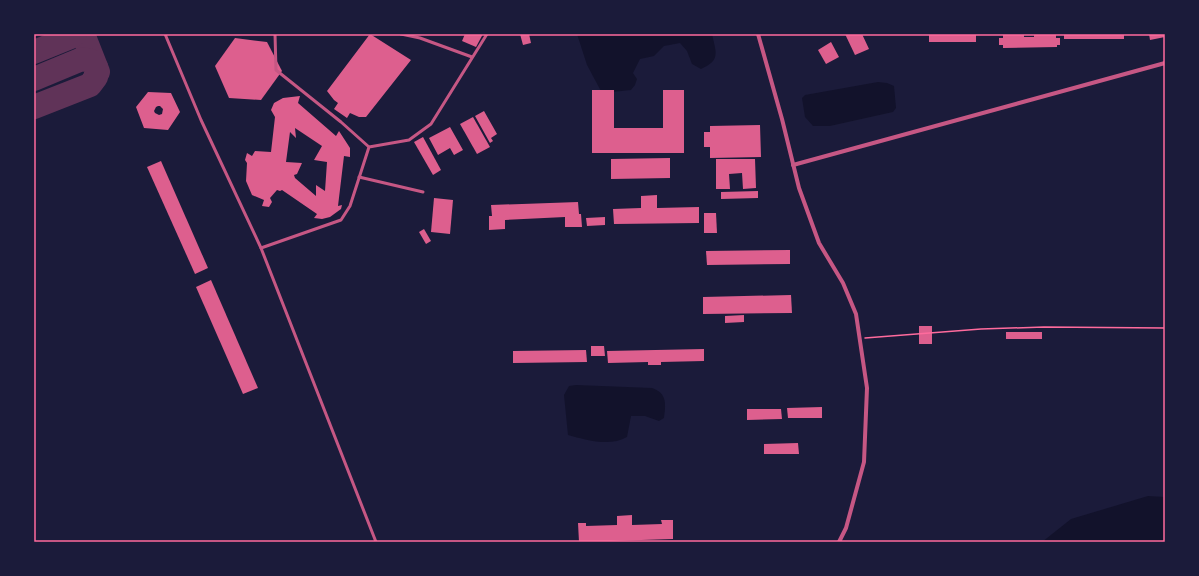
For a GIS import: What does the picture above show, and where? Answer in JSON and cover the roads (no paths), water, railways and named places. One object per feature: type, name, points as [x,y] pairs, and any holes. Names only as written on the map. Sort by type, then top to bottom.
[{"type":"street","points":[[758,34],[799,188],[819,243],[843,283],[856,314],[860,338],[867,388],[864,462],[846,528],[839,542]]},
{"type":"street","points":[[793,165],[1165,63]]},
{"type":"lane","points":[[165,34],[201,120],[261,248],[376,542]]},
{"type":"lane","points":[[275,34],[276,70],[341,122],[369,147]]},
{"type":"lane","points":[[401,34],[420,38],[472,57]]},
{"type":"lane","points":[[369,147],[409,140],[431,124],[487,34]]},
{"type":"lane","points":[[261,248],[341,220],[350,206],[369,147]]},
{"type":"lane","points":[[359,177],[423,192]]}]
